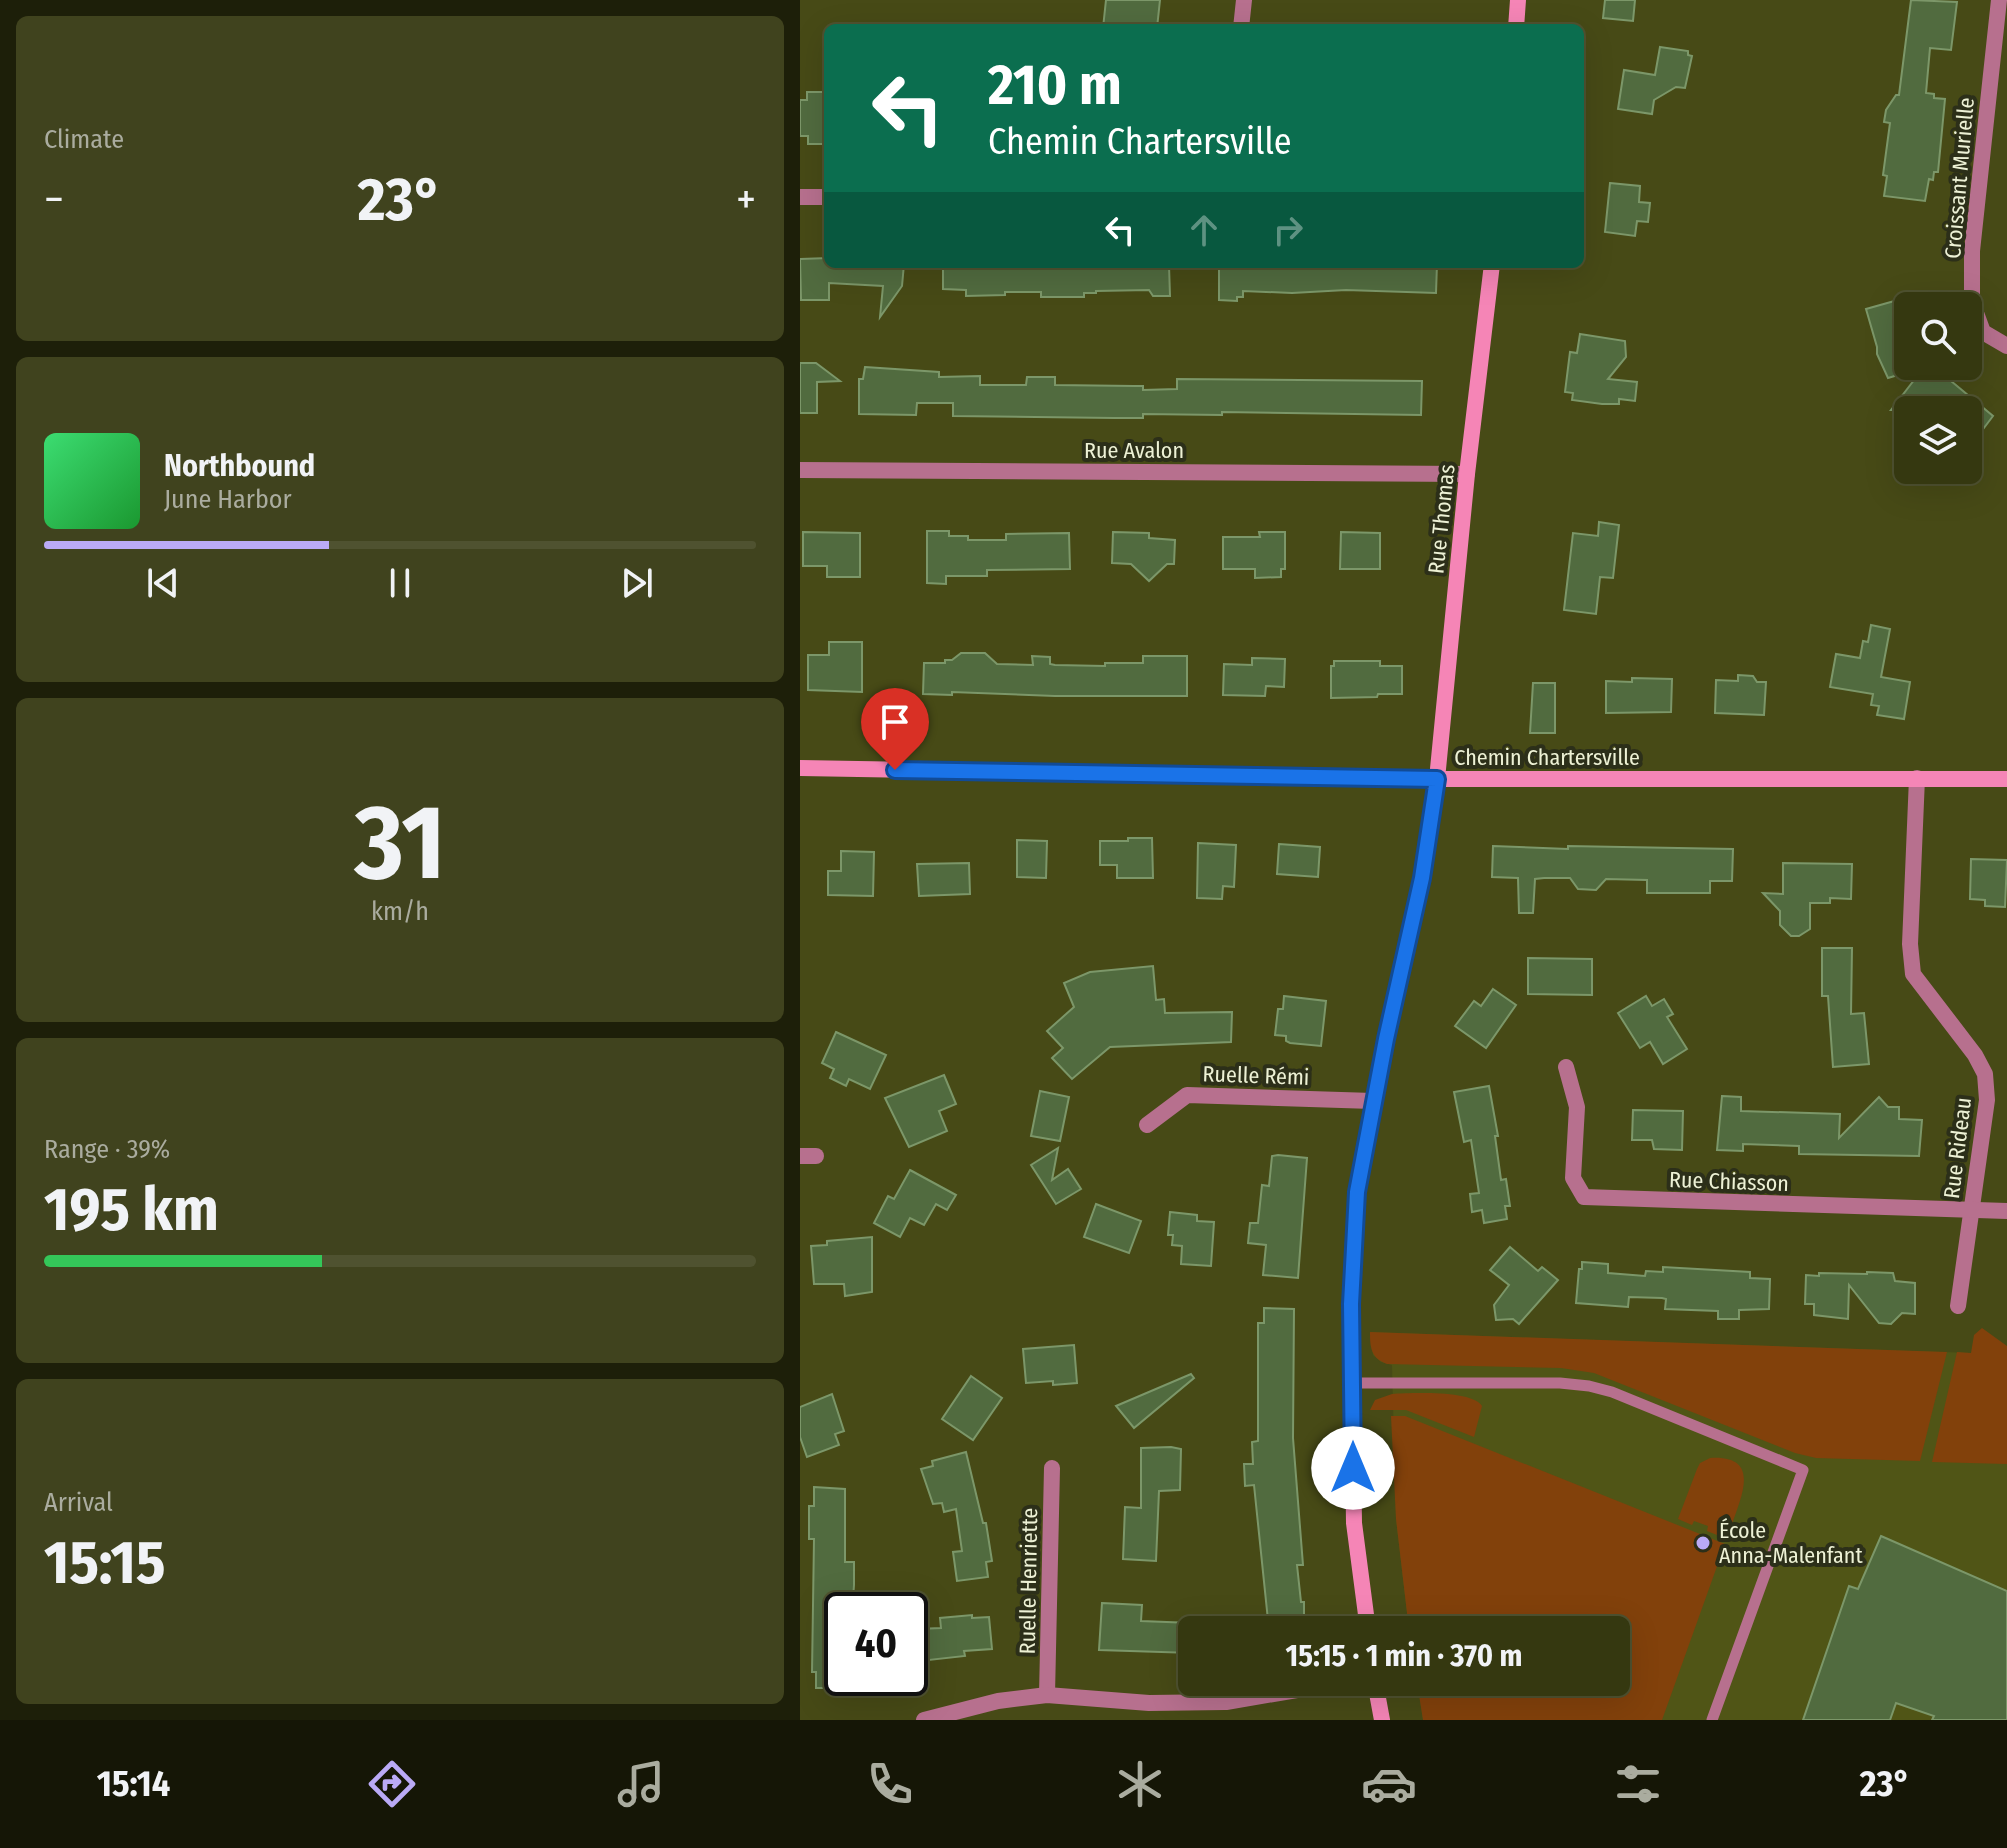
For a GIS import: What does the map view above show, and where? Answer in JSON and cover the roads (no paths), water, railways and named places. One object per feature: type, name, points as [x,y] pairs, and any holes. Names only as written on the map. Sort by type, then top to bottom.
[{"type":"street","points":[[1241,24],[1244,0]]},
{"type":"street","points":[[1516,24],[1518,0]]},
{"type":"street","name":"Croissant Murielle","points":[[1999,0],[1972,251],[1972,302],[1983,332],[2007,346]]},
{"type":"street","points":[[800,197],[824,197]]},
{"type":"street","name":"Rue Thomas","points":[[1366,1616],[1354,1523],[1351,1304],[1357,1192],[1373,1101],[1422,878],[1437,779],[1467,474],[1492,268]]},
{"type":"street","name":"Rue Avalon","points":[[800,470],[1467,474]]},
{"type":"street","name":"Chemin Chartersville","points":[[800,768],[1437,779],[2007,779]]},
{"type":"street","name":"Rue Rideau","points":[[1917,778],[1910,944],[1913,974],[1975,1055],[1985,1074],[1987,1109],[1958,1306]]},
{"type":"street","name":"Rue Chiasson","points":[[1566,1067],[1577,1107],[1573,1178],[1584,1197],[2007,1211]]},
{"type":"street","name":"Ruelle Rémi","points":[[1147,1125],[1187,1095],[1373,1101]]},
{"type":"street","name":"Ruelle Henriette","points":[[1047,1695],[1052,1468]]},
{"type":"street","points":[[924,1720],[998,1701],[1047,1695],[1149,1703],[1226,1702],[1261,1696]]},
{"type":"street","points":[[1378,1696],[1382,1720]]},
{"type":"lane","points":[[1352,1383],[1560,1383],[1589,1386],[1625,1397],[1803,1470],[1712,1720]]},
{"type":"place","name":"École Anna-Malenfant","points":[[1703,1543]]}]
